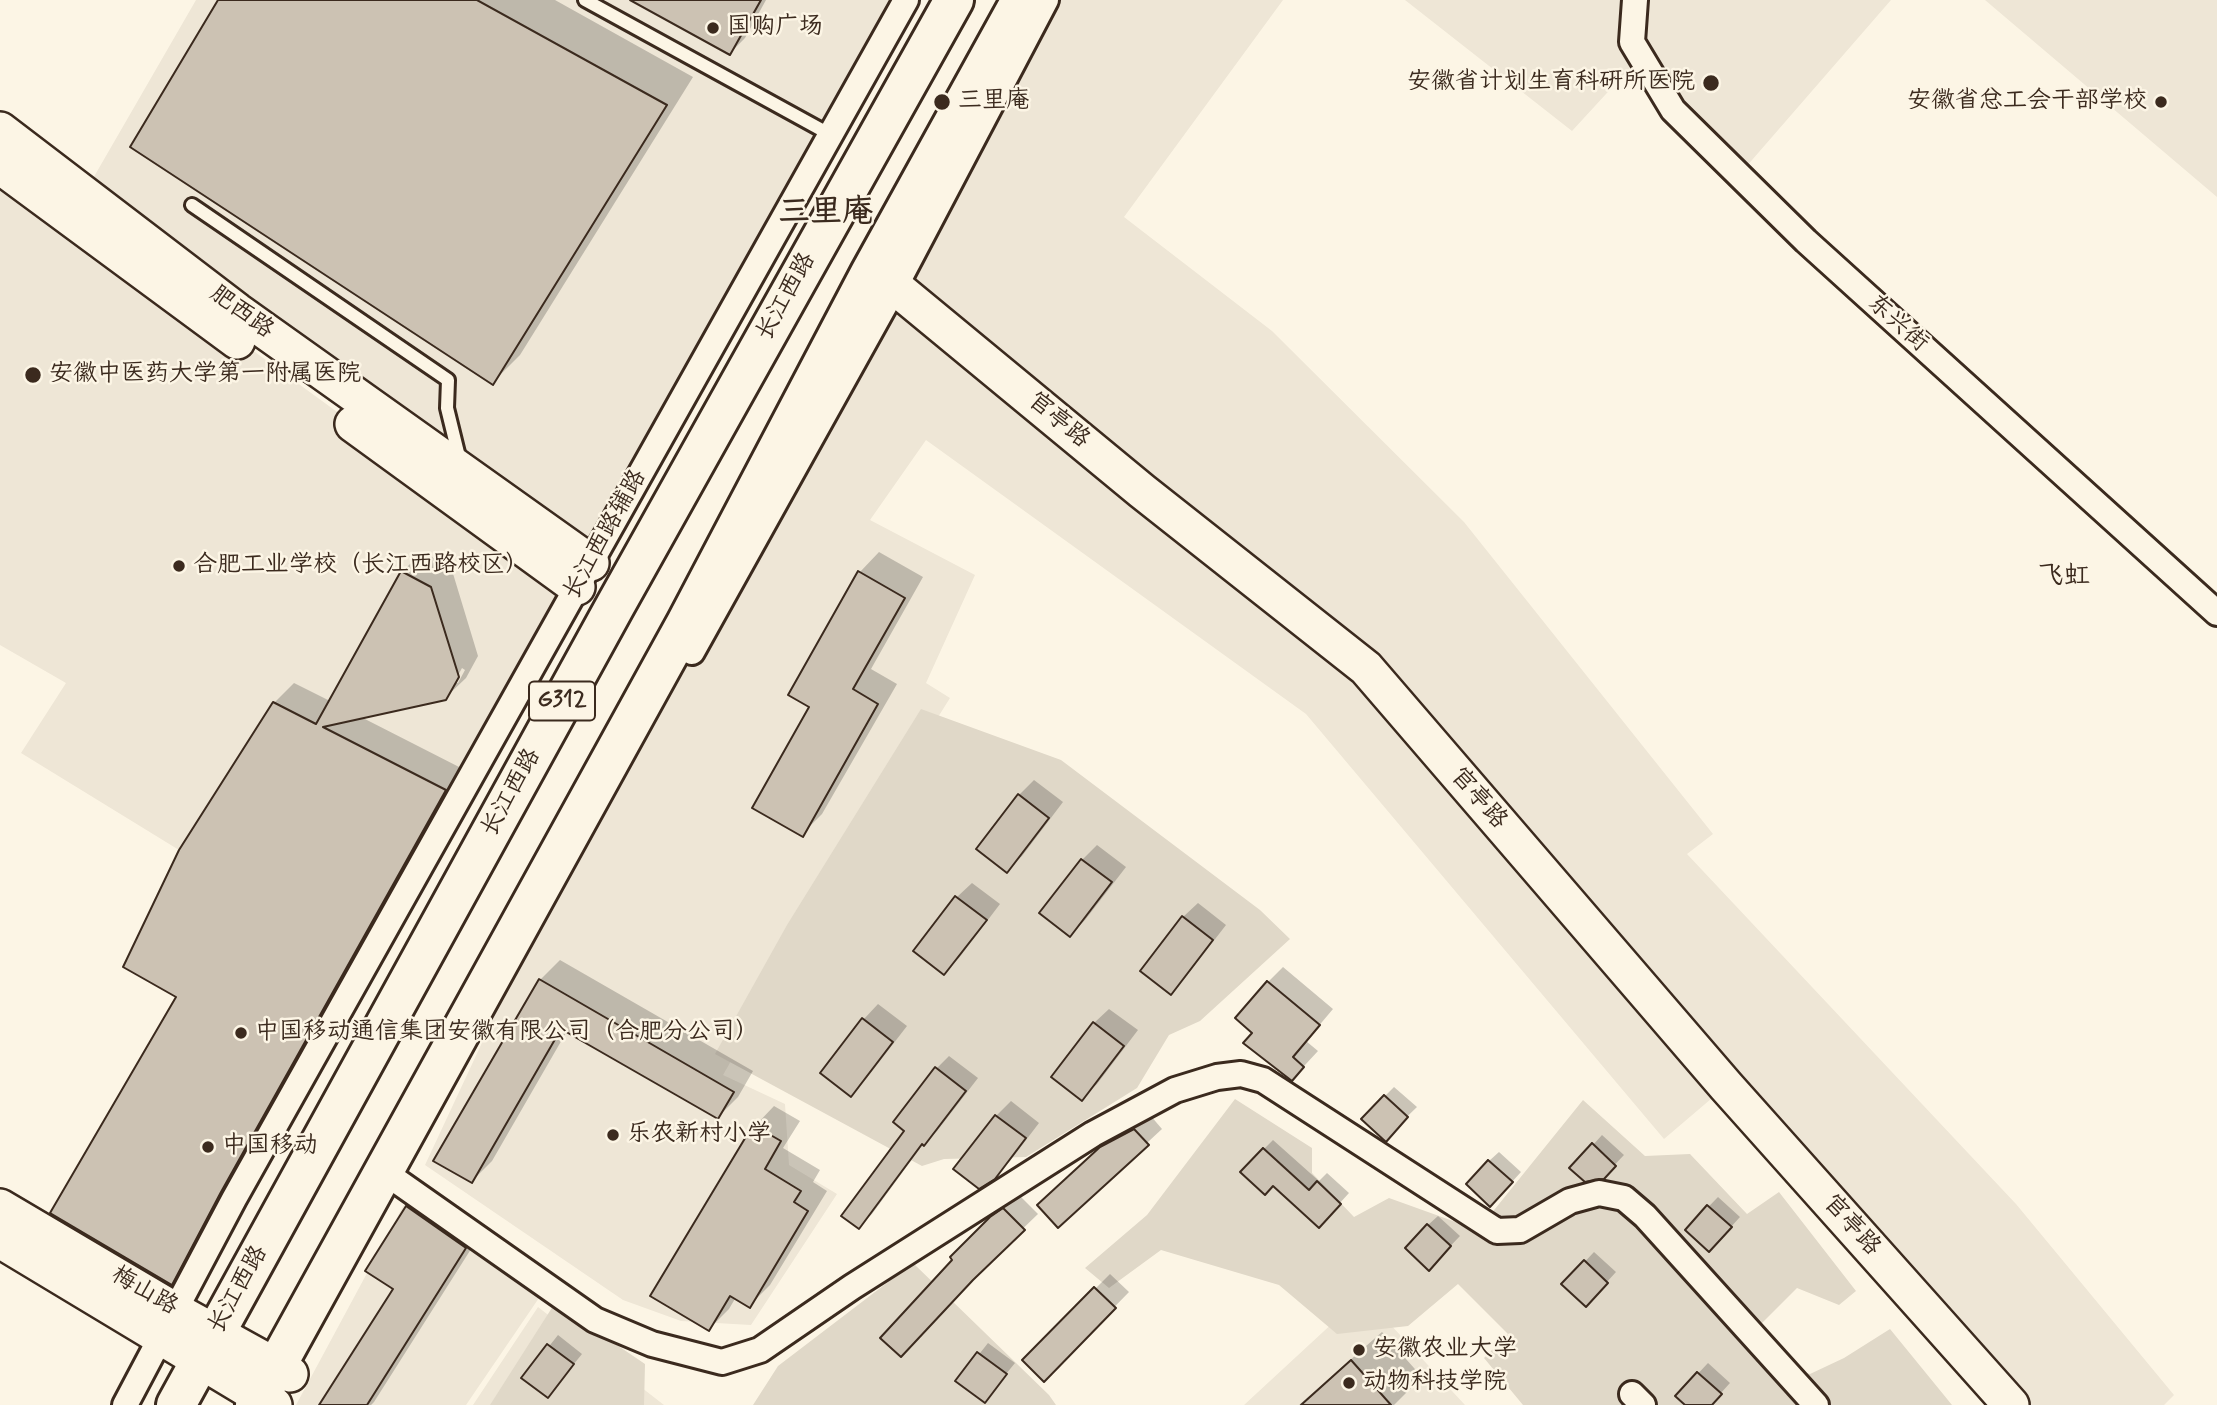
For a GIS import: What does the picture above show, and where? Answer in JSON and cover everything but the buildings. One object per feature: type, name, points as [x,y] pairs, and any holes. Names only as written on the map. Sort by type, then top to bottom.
[{"type":"highway","name":"长江西路","points":[[176,1405],[601,630],[954,0]]},
{"type":"highway","name":"G312","points":[[271,1389],[679,636],[882,280],[1020,0]]},
{"type":"street","name":"长江西路辅路","points":[[125,1405],[234,1199],[906,0]]},
{"type":"street","points":[[271,1389],[397,1181],[882,280],[1046,0]]},
{"type":"street","name":"东兴街","points":[[1635,0],[1632,42],[1673,110],[1806,241],[2217,613]]},
{"type":"street","name":"肥西路","points":[[0,130],[237,311],[462,472],[584,575]]},
{"type":"street","name":"肥西路","points":[[0,166],[584,575]]},
{"type":"street","name":"官亭路","points":[[882,280],[1366,668],[1726,1086],[2011,1405]]},
{"type":"street","points":[[397,1181],[595,1320],[652,1344],[722,1362],[760,1350],[852,1287],[1093,1134],[1175,1090],[1217,1077],[1241,1074],[1263,1080],[1497,1231],[1520,1230],[1570,1201],[1599,1193],[1624,1198],[1645,1216],[1816,1405]]},
{"type":"street","name":"梅山路","points":[[0,1207],[169,1324]]},
{"type":"street","name":"梅山路","points":[[0,1240],[169,1324],[208,1346],[271,1389]]},
{"type":"lane","points":[[585,0],[831,135]]},
{"type":"lane","points":[[192,205],[447,380],[447,408],[462,472]]},
{"type":"shaded area","points":[[196,0],[906,0],[591,563],[84,194]]},
{"type":"shaded area","points":[[1059,0],[1283,0],[1124,217],[1272,331],[1464,522],[1713,834],[1687,854],[2016,1204],[2174,1395],[2164,1405],[2011,1405],[1725,1087],[1664,1139],[1306,714],[926,440],[870,520],[975,575],[926,683],[950,698],[819,907],[723,1075],[785,1104],[789,1165],[837,1194],[751,1325],[681,1321],[623,1300],[425,1165],[522,957],[845,388],[906,297]]},
{"type":"shaded area","points":[[1405,0],[1891,0],[1739,175],[1640,57],[1572,131]]},
{"type":"shaded area","name":"安徽省总工会干部学校","points":[[1985,0],[2217,0],[2217,197]]},
{"type":"shaded area","name":"合肥工业学校（长江西路校区）","points":[[0,166],[577,587],[460,797],[273,702],[179,850],[21,753],[66,683],[0,645]]},
{"type":"shaded area","points":[[921,709],[1061,760],[1260,910],[1290,939],[1200,1021],[1169,1035],[1137,1088],[1026,1157],[944,1159],[922,1166],[715,1054],[787,925]]},
{"type":"shaded area","points":[[1235,1099],[1312,1148],[1312,1173],[1354,1217],[1389,1198],[1478,1230],[1583,1100],[1645,1156],[1690,1154],[1747,1214],[1779,1192],[1856,1291],[1839,1305],[1797,1288],[1742,1343],[1760,1359],[1810,1374],[1844,1358],[1890,1329],[1952,1405],[1523,1405],[1484,1358],[1508,1334],[1458,1284],[1408,1326],[1337,1334],[1279,1285],[1161,1250],[1109,1288],[1085,1268],[1147,1215]]},
{"type":"shaded area","points":[[408,1197],[541,1295],[466,1405],[296,1405]]},
{"type":"shaded area","points":[[913,1263],[1049,1395],[1056,1405],[753,1405],[778,1366]]},
{"type":"shaded area","name":"安徽农业大学","points":[[1363,1295],[1465,1405],[1244,1405]]},
{"type":"shaded area","points":[[555,1303],[645,1364],[644,1405],[490,1405]]},
{"type":"shaded area","points":[[538,1307],[664,1405],[473,1405]]},
{"type":"place","name":"国购广场","points":[[713,28]]},
{"type":"place","name":"安徽省计划生育科研所医院","points":[[1711,83]]},
{"type":"place","name":"三里庵","points":[[942,102]]},
{"type":"place","name":"安徽省总工会干部学校","points":[[2161,102]]},
{"type":"place","name":"安徽中医药大学第一附属医院","points":[[33,375]]},
{"type":"place","name":"合肥工业学校（长江西路校区）","points":[[179,566]]},
{"type":"place","name":"中国移动通信集团安徽有限公司（合肥分公司）","points":[[241,1033]]},
{"type":"place","name":"乐农新村小学","points":[[613,1135]]},
{"type":"place","name":"中国移动","points":[[208,1147]]},
{"type":"place","name":"安徽农业大学","points":[[1359,1350]]},
{"type":"place","name":"动物科技学院","points":[[1349,1383]]},
{"type":"district","name":"三里庵","points":[[826,214]]},
{"type":"district","name":"飞虹","points":[[2064,578]]}]
